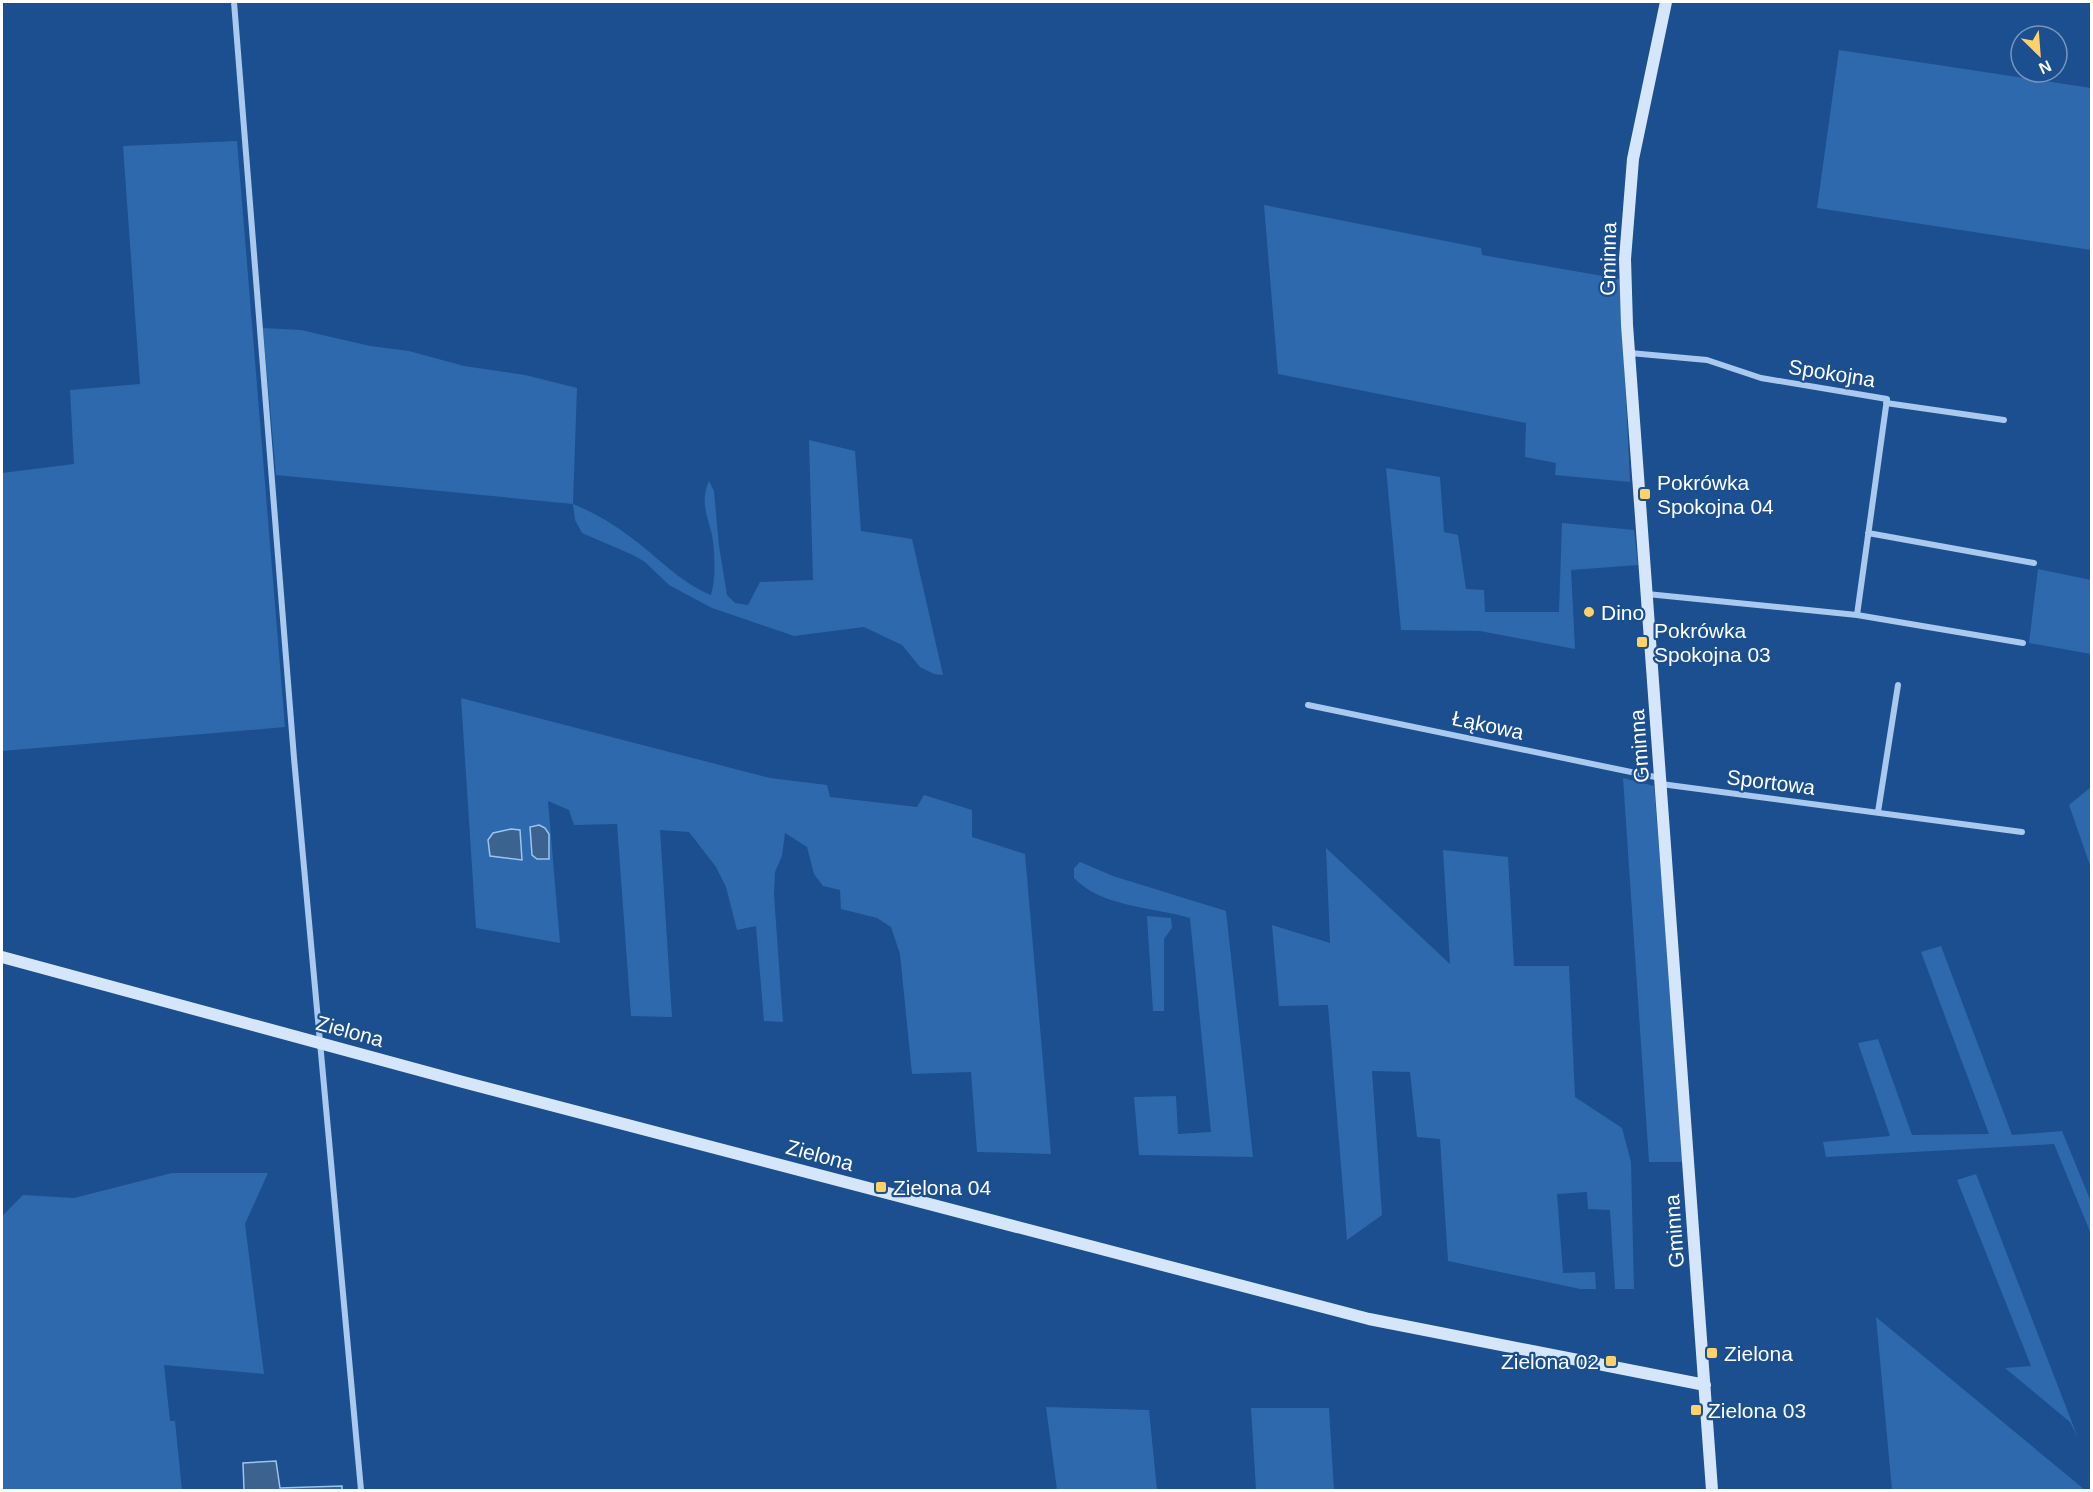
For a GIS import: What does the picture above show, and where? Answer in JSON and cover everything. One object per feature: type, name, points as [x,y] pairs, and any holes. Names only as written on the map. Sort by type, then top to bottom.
[{"type":"street","points":[[234,2],[319,1043],[361,1491]]},
{"type":"street","name":"Gminna","points":[[1666,2],[1633,159],[1625,259],[1629,353],[1712,1491]]},
{"type":"street","name":"Spokojna","points":[[1629,353],[1713,361],[1761,378],[1887,399],[1857,615]]},
{"type":"street","points":[[1886,403],[2004,420]]},
{"type":"street","points":[[1868,533],[2034,563]]},
{"type":"street","points":[[1647,594],[1857,615],[2023,642]]},
{"type":"street","points":[[1878,812],[1898,685]]},
{"type":"street","name":"Łąkowa","points":[[1308,705],[1660,781]]},
{"type":"street","name":"Sportowa","points":[[1660,781],[2022,832]]},
{"type":"street","name":"Zielona","points":[[2,957],[319,1043],[1369,1319],[1705,1384]]},
{"type":"shaded area","points":[[1839,50],[2009,76],[2009,84],[2064,84],[2091,88],[2091,250],[1817,208]]},
{"type":"shaded area","points":[[237,141],[285,727],[2,751],[2,473],[74,464],[70,390],[140,384],[123,146]]},
{"type":"shaded area","points":[[1264,205],[1481,248],[1482,255],[1620,279],[1630,482],[1555,475],[1556,463],[1525,457],[1526,423],[1278,374]]},
{"type":"shaded area","points":[[263,328],[301,330],[370,346],[409,351],[464,366],[525,375],[577,388],[573,504],[276,475]]},
{"type":"shaded area","points":[[809,440],[855,451],[861,531],[912,539],[943,675],[934,674],[920,667],[902,645],[864,627],[794,636],[712,608],[669,585],[645,562],[633,555],[582,533],[575,520],[573,504],[616,527],[678,576],[711,595],[714,549],[705,502],[709,481],[714,491],[719,546],[727,595],[735,603],[748,605],[760,582],[813,580]]},
{"type":"shaded area","points":[[1386,468],[1440,477],[1444,532],[1458,535],[1466,589],[1484,590],[1485,612],[1559,612],[1562,523],[1634,530],[1638,565],[1571,570],[1575,649],[1480,631],[1401,630]]},
{"type":"shaded area","points":[[2038,569],[2091,580],[2091,654],[2029,643]]},
{"type":"shaded area","points":[[461,698],[770,778],[827,785],[830,797],[917,807],[924,795],[972,810],[972,837],[1025,854],[1051,1154],[977,1152],[971,1072],[912,1074],[900,954],[891,927],[877,918],[841,909],[840,890],[823,886],[814,874],[807,847],[785,833],[782,856],[775,872],[774,895],[783,1022],[764,1021],[756,926],[737,930],[726,887],[716,867],[689,832],[660,830],[672,1017],[631,1016],[617,824],[574,825],[569,810],[548,801],[560,943],[476,928]]},
{"type":"shaded area","points":[[1623,778],[1654,786],[1684,1162],[1649,1162]]},
{"type":"shaded area","points":[[2091,787],[2091,868],[2069,805]]},
{"type":"shaded area","points":[[539,825],[549,834],[549,859],[537,859],[532,855],[530,827]]},
{"type":"shaded area","points":[[511,829],[520,830],[522,860],[490,856],[488,840],[493,833]]},
{"type":"shaded area","points":[[1326,848],[1450,964],[1443,850],[1508,857],[1514,966],[1569,966],[1575,1097],[1622,1128],[1631,1162],[1634,1289],[1615,1289],[1610,1210],[1588,1209],[1587,1192],[1557,1194],[1563,1273],[1595,1272],[1596,1289],[1580,1289],[1448,1261],[1440,1139],[1417,1137],[1410,1072],[1372,1071],[1382,1215],[1347,1240],[1328,1005],[1279,1006],[1272,925],[1330,943]]},
{"type":"shaded area","points":[[1080,862],[1113,876],[1226,911],[1253,1157],[1139,1155],[1134,1097],[1176,1096],[1178,1134],[1211,1132],[1190,918],[1128,905],[1098,895],[1085,888],[1074,878],[1074,868]]},
{"type":"shaded area","points":[[1147,916],[1171,918],[1172,928],[1164,939],[1164,1011],[1153,1011]]},
{"type":"shaded area","points":[[1941,946],[2012,1135],[2062,1131],[2091,1202],[2091,1234],[2054,1144],[1826,1157],[1823,1142],[1890,1136],[1858,1043],[1878,1039],[1912,1135],[1989,1134],[1921,952]]},
{"type":"shaded area","points":[[172,1173],[268,1173],[245,1224],[264,1374],[164,1365],[170,1421],[175,1421],[182,1490],[2,1490],[2,1216],[23,1195],[74,1198]]},
{"type":"shaded area","points":[[1976,1174],[2078,1438],[2070,1422],[2005,1368],[2031,1366],[1957,1180]]},
{"type":"shaded area","points":[[1876,1317],[2085,1490],[1892,1490]]},
{"type":"shaded area","points":[[1046,1407],[1149,1410],[1157,1490],[1057,1490]]},
{"type":"shaded area","points":[[1251,1408],[1329,1408],[1334,1490],[1256,1490]]},
{"type":"shaded area","points":[[276,1461],[280,1488],[342,1486],[342,1490],[244,1490],[243,1463]]},
{"type":"place","name":"Pokrówka Spokojna 04","points":[[1645,494]]},
{"type":"place","name":"Dino","points":[[1589,612]]},
{"type":"place","name":"Pokrówka Spokojna 03","points":[[1642,642]]},
{"type":"place","name":"Zielona 04","points":[[881,1187]]},
{"type":"place","name":"Zielona","points":[[1712,1353]]},
{"type":"place","name":"Zielona 02","points":[[1611,1361]]},
{"type":"place","name":"Zielona 03","points":[[1696,1410]]}]
